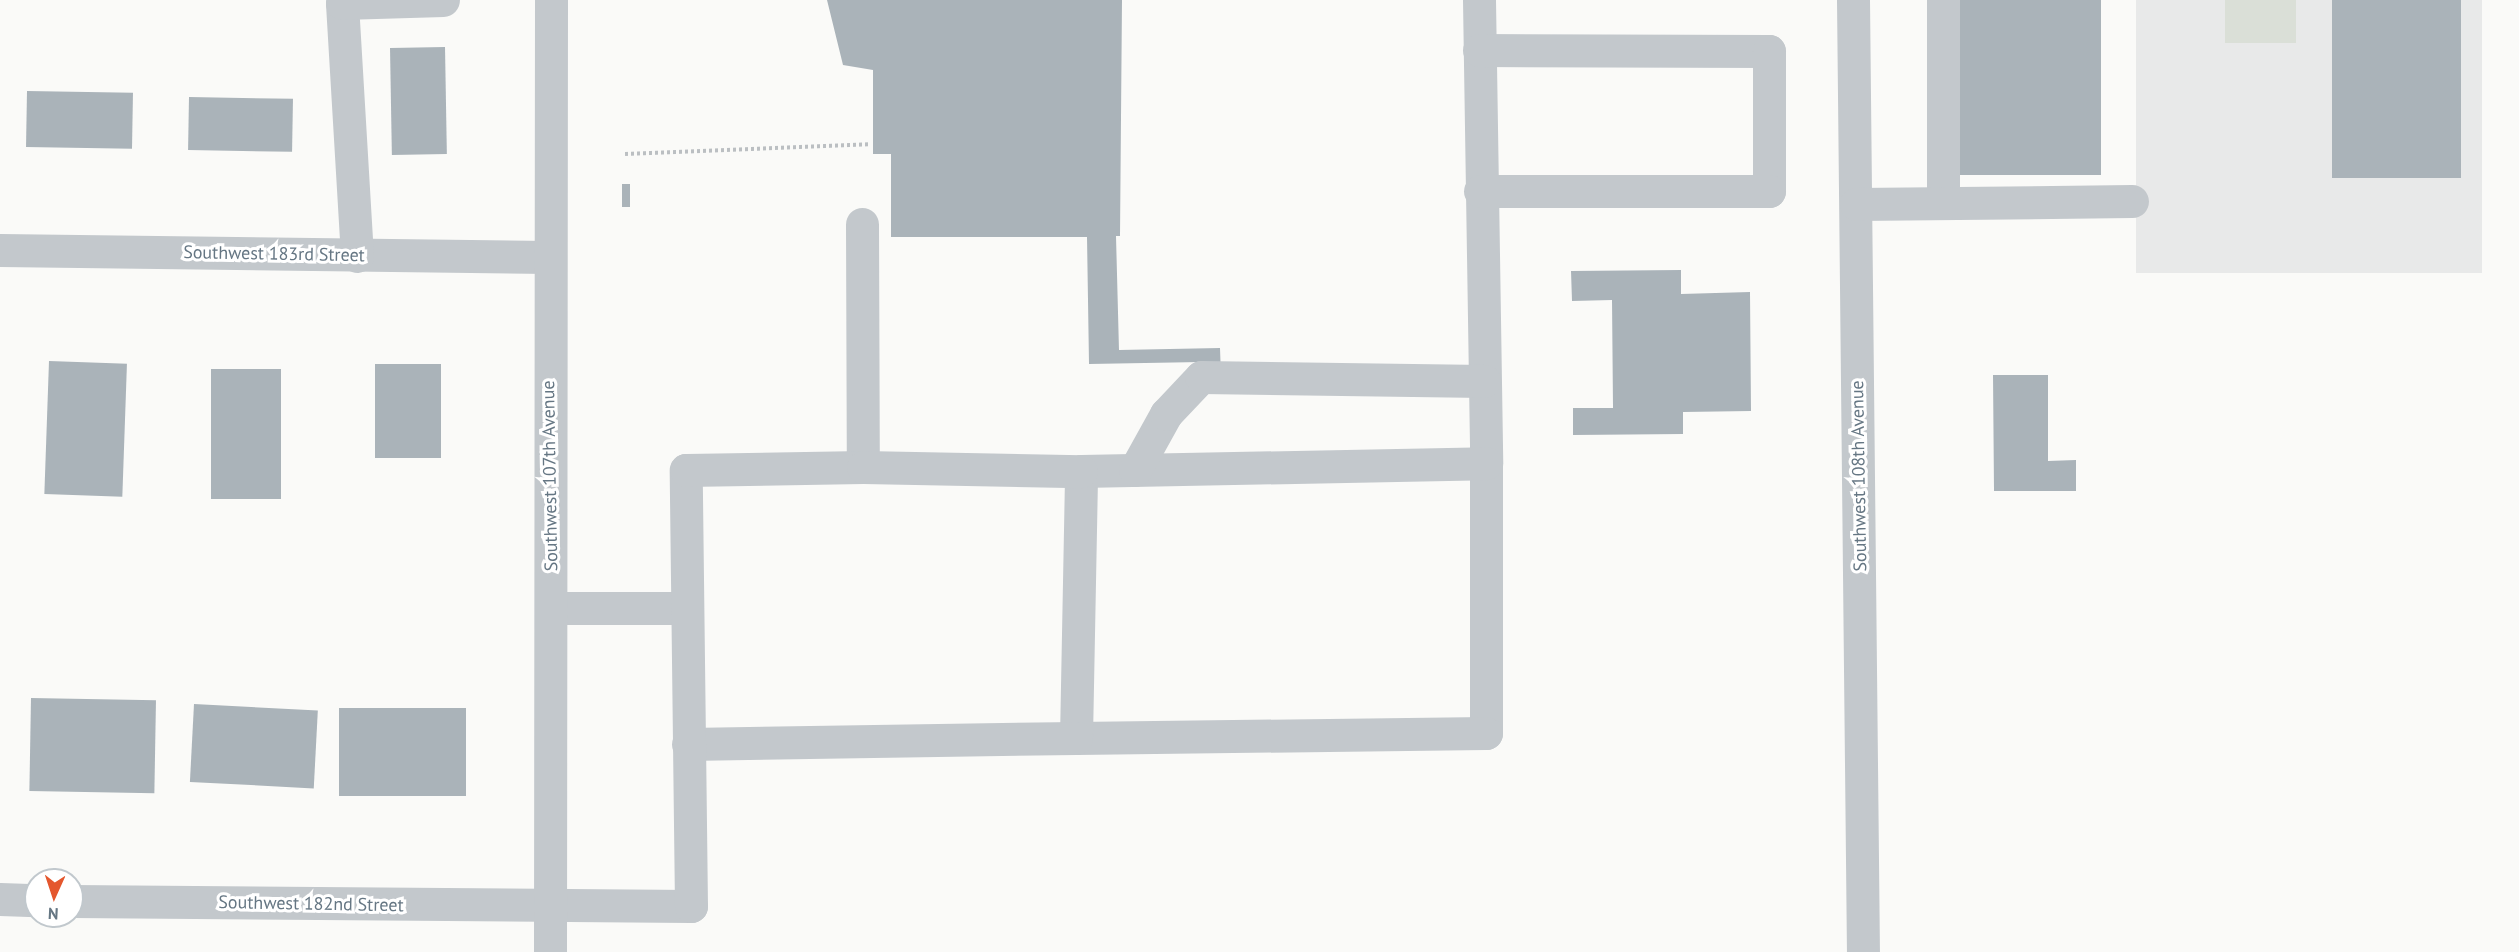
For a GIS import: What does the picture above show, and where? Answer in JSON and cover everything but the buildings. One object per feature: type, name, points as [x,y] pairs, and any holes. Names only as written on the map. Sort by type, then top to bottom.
[{"type":"street","points":[[357,256],[342,3],[443,0]]},
{"type":"street","name":"Southwest 107th Avenue","points":[[550,952],[552,608],[548,257],[551,0]]},
{"type":"street","points":[[1479,0],[1480,191],[1486,463],[1486,733],[688,744],[686,470],[863,467],[1081,471],[1486,463]]},
{"type":"street","name":"Southwest 108th Avenue","points":[[1853,0],[1863,952]]},
{"type":"street","points":[[1943,0],[1943,203]]},
{"type":"street","points":[[1479,50],[1769,51],[1769,191],[1480,191]]},
{"type":"street","points":[[1856,204],[2132,201]]},
{"type":"street","points":[[862,224],[863,467]]},
{"type":"street","name":"Southwest 183rd Street","points":[[0,250],[548,257]]},
{"type":"street","points":[[1135,470],[1166,414],[1201,377],[1484,381]]},
{"type":"street","points":[[1076,738],[1081,471]]},
{"type":"street","points":[[552,608],[687,608]]},
{"type":"street","name":"Southwest 182nd Street","points":[[84,901],[691,906],[688,744]]},
{"type":"street","points":[[0,899],[24,900]]},
{"type":"path","points":[[625,154],[869,144]]},
{"type":"shaded area","points":[[2136,0],[2482,0],[2482,273],[2136,273]]},
{"type":"shaded area","points":[[2225,0],[2296,0],[2296,43],[2225,43]]}]
